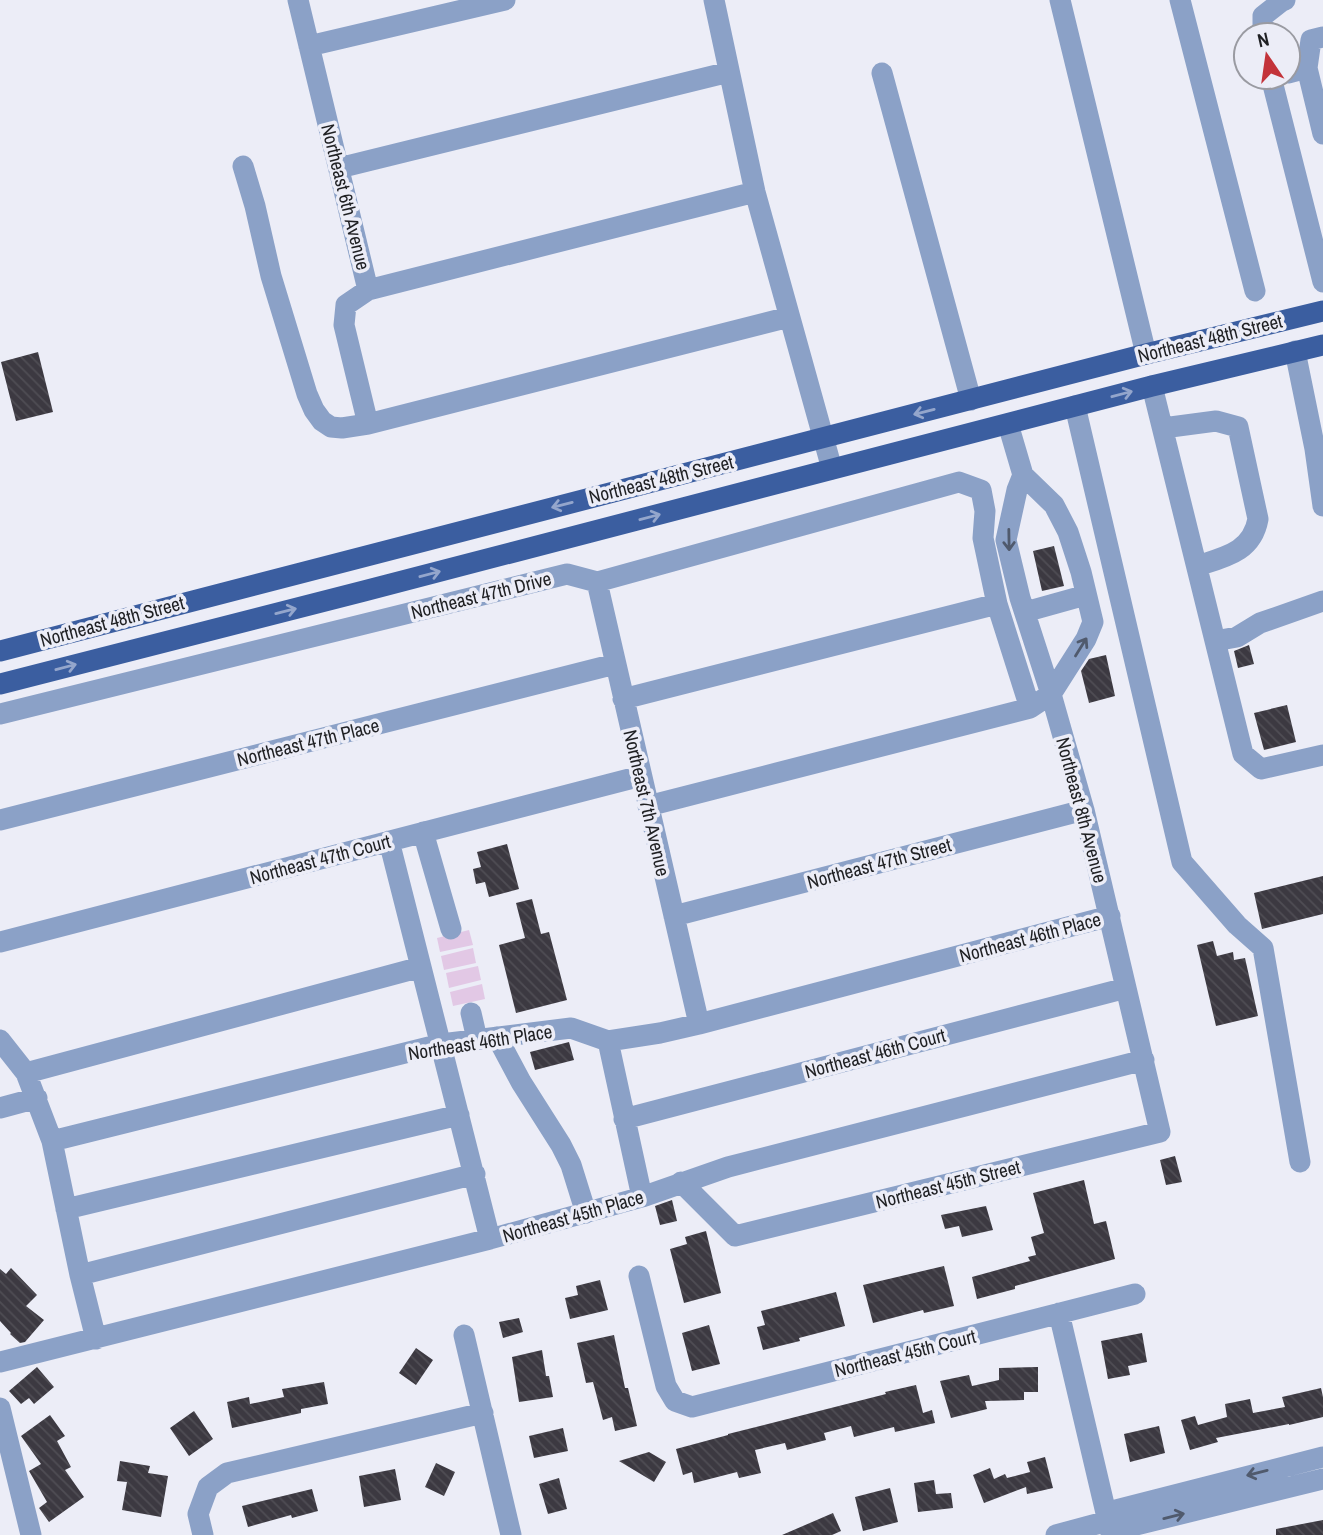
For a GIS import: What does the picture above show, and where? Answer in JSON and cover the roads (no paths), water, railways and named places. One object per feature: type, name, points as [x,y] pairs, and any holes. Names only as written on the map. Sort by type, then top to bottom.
[{"type":"main road","name":"Northeast 48th Street","points":[[0,651],[1146,354],[1323,311]]},
{"type":"main road","points":[[1008,424],[1015,406],[1027,396],[1156,362],[1188,344]]},
{"type":"main road","name":"Northeast 48th Street","points":[[0,684],[1152,386],[1323,345]]},
{"type":"street","name":"Northeast 6th Avenue","points":[[298,0],[368,290],[346,305],[344,325],[368,424]]},
{"type":"street","points":[[309,46],[505,0]]},
{"type":"street","points":[[714,0],[755,192],[832,469]]},
{"type":"street","points":[[1060,0],[1146,354]]},
{"type":"street","points":[[1180,0],[1255,291]]},
{"type":"street","points":[[1263,21],[1263,16],[1285,0]]},
{"type":"street","points":[[1302,61],[1311,40],[1323,37]]},
{"type":"street","points":[[339,167],[729,72]]},
{"type":"street","points":[[882,73],[971,400]]},
{"type":"street","points":[[1302,80],[1323,134]]},
{"type":"street","points":[[1275,91],[1319,252],[1323,282]]},
{"type":"street","points":[[243,166],[271,276],[307,394],[322,421],[331,427],[368,424],[789,317]]},
{"type":"street","points":[[368,290],[755,192]]},
{"type":"street","points":[[1295,351],[1315,449],[1323,506]]},
{"type":"street","points":[[1152,386],[1243,754],[1261,769],[1323,755]]},
{"type":"street","points":[[1075,406],[1182,862],[1237,925],[1263,948],[1300,1162]]},
{"type":"street","points":[[1163,428],[1216,421],[1238,427],[1258,519],[1255,533],[1236,553],[1197,566]]},
{"type":"street","points":[[648,806],[1030,708],[1051,694],[1086,639],[1093,622],[1068,532],[1055,505],[1023,475],[1008,424]]},
{"type":"street","name":"Northeast 8th Avenue","points":[[1023,475],[1006,540],[1084,810],[1160,1132]]},
{"type":"street","name":"Northeast 47th Drive","points":[[0,714],[567,574],[597,582],[959,482],[981,490],[985,511],[983,538],[997,604]]},
{"type":"street","name":"Northeast 7th Avenue","points":[[597,582],[699,1024]]},
{"type":"street","points":[[1025,612],[1086,595]]},
{"type":"street","points":[[1216,641],[1237,637],[1260,623],[1323,601]]},
{"type":"street","points":[[623,699],[997,604],[1030,708]]},
{"type":"street","name":"Northeast 47th Place","points":[[0,820],[615,664]]},
{"type":"street","name":"Northeast 47th Court","points":[[0,942],[641,776]]},
{"type":"street","name":"Northeast 47th Street","points":[[674,916],[1084,810]]},
{"type":"street","points":[[423,832],[451,929]]},
{"type":"street","points":[[389,841],[491,1239]]},
{"type":"street","name":"Northeast 46th Place","points":[[52,1140],[441,1044],[571,1028],[608,1041],[660,1033],[1110,916]]},
{"type":"street","points":[[26,1073],[421,967]]},
{"type":"street","name":"Northeast 46th Court","points":[[624,1119],[1126,988]]},
{"type":"street","points":[[471,1013],[521,1082],[561,1145],[571,1165],[586,1213]]},
{"type":"street","points":[[0,1040],[26,1073],[52,1140],[96,1339]]},
{"type":"street","points":[[608,1041],[642,1197]]},
{"type":"street","name":"Northeast 45th Place","points":[[0,1362],[491,1239],[642,1197],[728,1167],[1144,1060]]},
{"type":"street","points":[[0,1108],[37,1098]]},
{"type":"street","points":[[66,1209],[459,1115]]},
{"type":"street","name":"Northeast 45th Street","points":[[681,1182],[735,1236],[1160,1132]]},
{"type":"street","points":[[80,1275],[475,1174]]},
{"type":"street","name":"Northeast 45th Court","points":[[639,1276],[666,1387],[676,1401],[692,1408],[1135,1294]]},
{"type":"street","points":[[1059,1313],[1110,1528]]},
{"type":"street","points":[[464,1335],[510,1535]]},
{"type":"street","points":[[0,1408],[9,1486],[31,1535]]},
{"type":"street","points":[[203,1535],[198,1514],[208,1487],[228,1473],[483,1413]]},
{"type":"street","points":[[1110,1528],[1116,1510],[1323,1457]]},
{"type":"street","points":[[1056,1535],[1132,1526],[1323,1479]]}]
